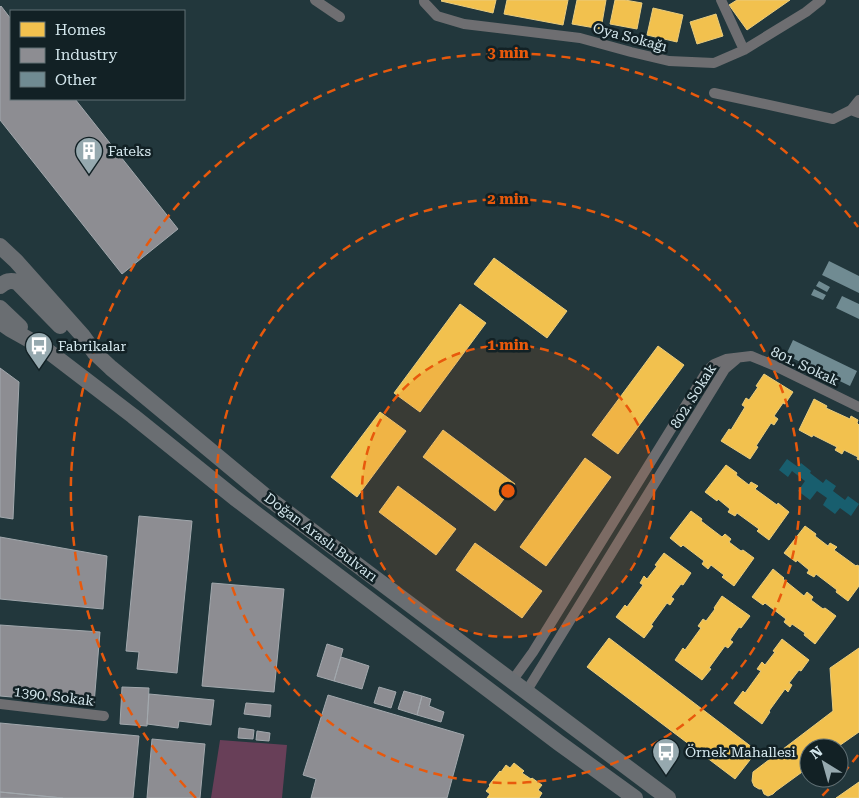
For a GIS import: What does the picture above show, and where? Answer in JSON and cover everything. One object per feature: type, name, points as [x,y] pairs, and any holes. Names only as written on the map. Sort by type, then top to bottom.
[{"type":"main road","name":"Doğan Araslı Bulvarı","points":[[0,246],[16,260],[82,335],[95,353],[264,495],[668,798]]},
{"type":"main road","points":[[0,286],[11,280],[17,282],[66,332],[80,344],[95,353]]},
{"type":"main road","points":[[0,308],[44,348]]},
{"type":"main road","name":"Doğan Araslı Bulvarı","points":[[0,322],[44,348],[133,416],[240,502],[559,743],[635,798]]},
{"type":"street","points":[[315,0],[340,18]]},
{"type":"street","name":"Oya Sokağı","points":[[424,0],[437,16],[464,24],[580,38],[669,61],[714,63],[744,50],[806,12],[821,0]]},
{"type":"street","points":[[721,0],[744,50]]},
{"type":"street","points":[[714,93],[833,119],[855,112],[859,100]]},
{"type":"street","name":"801. Sokak","points":[[738,357],[751,356],[773,365],[859,407]]},
{"type":"street","name":"802. Sokak","points":[[512,681],[533,652],[707,371],[714,364],[738,357]]},
{"type":"street","name":"802. Sokak","points":[[526,692],[725,369],[738,357]]},
{"type":"street","name":"1390. Sokak","points":[[0,704],[104,716]]},
{"type":"shaded area","points":[[220,740],[287,745],[282,798],[211,798]]},
{"type":"water","points":[[787,459],[798,467],[801,463],[823,483],[826,479],[836,486],[833,491],[845,500],[848,496],[859,504],[851,516],[840,508],[835,514],[823,505],[827,498],[817,491],[810,500],[798,491],[805,481],[792,471],[788,477],[779,470]]},
{"type":"building: Homes","points":[[442,0],[496,0],[493,13]]},
{"type":"building: Homes","points":[[507,0],[568,0],[563,25],[504,14]]},
{"type":"building: Homes","points":[[577,0],[606,0],[601,29],[572,24]]},
{"type":"building: Homes","points":[[615,0],[642,3],[637,29],[610,24]]},
{"type":"building: Homes","points":[[737,0],[790,0],[747,30],[729,5]]},
{"type":"building: Homes","points":[[653,8],[683,15],[677,42],[647,35]]},
{"type":"building: Homes","points":[[716,14],[723,36],[697,44],[690,22]]},
{"type":"building: Homes","points":[[494,258],[567,311],[547,338],[474,284]]},
{"type":"building: Homes","points":[[460,304],[486,323],[420,412],[394,393]]},
{"type":"building: Homes","points":[[658,346],[684,365],[618,454],[592,435]]},
{"type":"building: Homes","points":[[764,374],[793,392],[774,416],[778,419],[774,425],[771,423],[750,459],[721,441],[729,429],[731,430],[745,407],[742,405],[746,398],[749,400]]},
{"type":"building: Homes","points":[[814,399],[827,406],[826,408],[850,419],[851,416],[858,420],[859,460],[857,459],[858,457],[844,450],[842,454],[835,450],[837,447],[799,430]]},
{"type":"building: Homes","points":[[380,412],[406,431],[357,497],[331,477]]},
{"type":"building: Homes","points":[[443,430],[515,484],[495,511],[423,457]]},
{"type":"building: Homes","points":[[585,458],[611,477],[546,566],[520,547]]},
{"type":"building: Homes","points":[[726,465],[749,485],[751,482],[758,486],[755,489],[789,512],[769,540],[757,531],[759,529],[737,513],[735,516],[728,512],[730,509],[718,499],[717,501],[705,492]]},
{"type":"building: Homes","points":[[398,486],[456,529],[436,555],[379,512]]},
{"type":"building: Homes","points":[[691,511],[722,537],[725,534],[731,539],[729,542],[754,558],[734,586],[711,565],[708,569],[702,564],[704,561],[670,538]]},
{"type":"building: Homes","points":[[805,526],[828,546],[830,543],[837,547],[834,550],[856,566],[859,566],[859,586],[848,601],[816,574],[814,577],[807,573],[809,570],[797,560],[796,562],[784,553]]},
{"type":"building: Homes","points":[[475,543],[542,591],[522,618],[456,570]]},
{"type":"building: Homes","points":[[664,553],[691,573],[683,585],[681,584],[671,597],[674,599],[670,605],[667,603],[644,638],[616,617],[625,605],[627,607],[643,585],[640,583],[644,576],[647,579]]},
{"type":"building: Homes","points":[[773,569],[804,596],[807,592],[813,597],[811,600],[836,616],[815,644],[804,635],[805,633],[792,624],[790,627],[784,622],[786,619],[765,603],[763,605],[752,597]]},
{"type":"building: Homes","points":[[722,596],[750,616],[741,628],[739,627],[730,640],[733,642],[728,648],[725,646],[702,680],[675,660],[683,648],[685,650],[701,628],[698,626],[703,619],[706,621]]},
{"type":"building: Homes","points":[[609,638],[757,751],[735,779],[587,667]]},
{"type":"building: Homes","points":[[782,639],[809,660],[789,683],[792,685],[788,692],[785,689],[762,724],[734,703],[743,691],[745,693],[761,671],[757,669],[762,662],[765,665]]},
{"type":"building: Homes","points":[[859,648],[859,732],[849,739],[799,738],[799,774],[773,794],[768,796],[764,794],[762,789],[754,786],[752,781],[753,772],[833,711],[830,668]]},
{"type":"building: Homes","points":[[514,763],[524,771],[522,773],[542,785],[538,790],[542,793],[539,798],[487,798],[490,794],[486,791],[489,785],[506,765],[510,768]]},
{"type":"building: Homes","points":[[859,782],[859,798],[836,798]]},
{"type":"building: Industry","name":"Fateks","points":[[0,7],[10,18],[10,100],[76,100],[178,229],[122,274],[0,120]]},
{"type":"building: Industry","points":[[0,368],[19,382],[13,519],[0,517]]},
{"type":"building: Industry","points":[[139,516],[192,521],[177,673],[137,669],[139,652],[126,651]]},
{"type":"building: Industry","points":[[0,537],[107,556],[103,609],[0,599]]},
{"type":"building: Industry","points":[[212,583],[284,589],[274,692],[202,686]]},
{"type":"building: Industry","points":[[0,625],[100,632],[94,704],[0,696]]},
{"type":"building: Industry","points":[[327,644],[343,649],[334,681],[317,676]]},
{"type":"building: Industry","points":[[341,657],[369,666],[362,689],[334,681]]},
{"type":"building: Industry","points":[[122,687],[149,688],[147,726],[120,724]]},
{"type":"building: Industry","points":[[379,687],[396,692],[391,708],[374,703]]},
{"type":"building: Industry","points":[[404,691],[422,696],[417,715],[398,709]]},
{"type":"building: Industry","points":[[149,694],[214,700],[211,725],[179,721],[178,728],[147,724]]},
{"type":"building: Industry","points":[[328,695],[464,735],[447,798],[311,798],[316,779],[303,775]]},
{"type":"building: Industry","points":[[422,696],[431,699],[429,706],[444,712],[441,722],[417,715]]},
{"type":"building: Industry","points":[[246,703],[271,705],[270,717],[244,714]]},
{"type":"building: Industry","points":[[0,723],[139,736],[133,798],[63,798],[0,792]]},
{"type":"building: Industry","points":[[239,728],[254,730],[253,739],[238,738]]},
{"type":"building: Industry","points":[[257,731],[270,733],[269,741],[256,740]]},
{"type":"building: Industry","points":[[152,739],[205,744],[200,798],[147,798]]},
{"type":"building: Industry","points":[[0,792],[63,798],[0,798]]},
{"type":"building: Other","points":[[829,261],[859,276],[859,293],[822,275]]},
{"type":"building: Other","points":[[819,281],[830,287],[827,292],[816,286]]},
{"type":"building: Other","points":[[814,289],[826,295],[823,300],[811,295]]},
{"type":"building: Other","points":[[842,296],[859,304],[859,319],[836,308]]},
{"type":"building: Other","points":[[793,340],[857,371],[850,386],[786,355]]},
{"type":"place","name":"Fateks","points":[[89,175]]},
{"type":"place","name":"Fabrikalar","points":[[39,370]]},
{"type":"place","name":"Örnek Mahallesi","points":[[666,776]]}]
